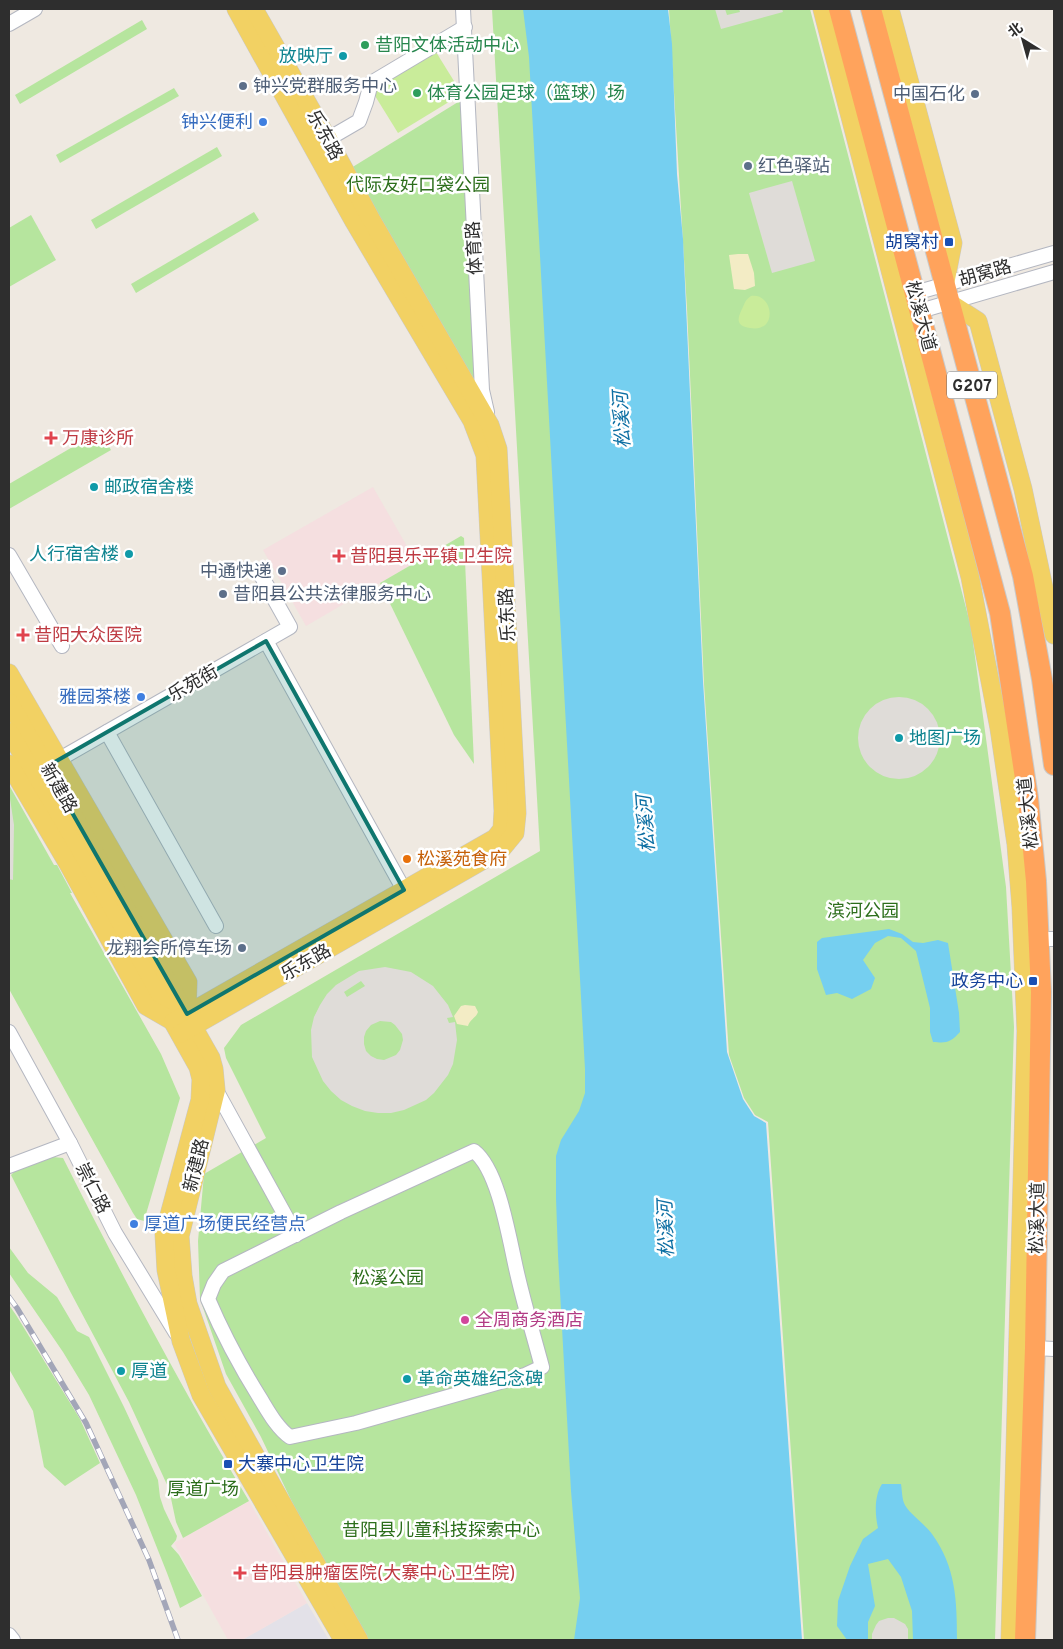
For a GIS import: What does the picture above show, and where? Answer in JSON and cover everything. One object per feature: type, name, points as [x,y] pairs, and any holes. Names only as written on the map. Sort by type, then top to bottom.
[{"type":"highway","name":"松溪大道","points":[[839,9],[1000,613],[1028,798],[1036,881],[1046,939],[1041,992],[1045,1348],[1025,1640]]},
{"type":"highway","name":"松溪大道","points":[[871,9],[1023,576],[1042,679],[1054,765]]},
{"type":"main road","name":"乐东路","points":[[183,1024],[404,890],[495,838],[502,830],[503,811],[485,455],[472,421],[353,220],[236,9]]},
{"type":"main road","name":"乐东路","points":[[183,1024],[501,850],[515,833],[517,813],[498,449],[490,425],[371,219],[254,9]]},
{"type":"main road","points":[[822,9],[970,577],[999,728],[1016,844],[1021,907],[1026,1031],[1010,1640]]},
{"type":"main road","points":[[890,9],[953,243],[947,294],[978,321],[1023,489],[1054,635]]},
{"type":"main road","points":[[9,673],[53,763]]},
{"type":"main road","name":"新建路","points":[[9,702],[53,763],[183,1024],[198,1068],[200,1100],[164,1234],[166,1270],[181,1341],[201,1395],[343,1640]]},
{"type":"main road","name":"新建路","points":[[9,732],[183,1024],[211,1058],[216,1090],[180,1236],[183,1276],[188,1304],[217,1386],[359,1640]]},
{"type":"main road","points":[[9,764],[68,864],[146,1006],[183,1024]]},
{"type":"street","points":[[9,24],[35,9]]},
{"type":"street","name":"体育路","points":[[463,9],[482,390],[490,425]]},
{"type":"street","points":[[328,139],[359,121],[365,108],[371,83],[465,27]]},
{"type":"street","name":"胡窝路","points":[[947,294],[1054,253]]},
{"type":"street","name":"胡窝路","points":[[917,302],[1054,272]]},
{"type":"street","points":[[9,555],[62,646]]},
{"type":"street","name":"乐苑街","points":[[53,763],[290,627],[262,577]]},
{"type":"street","points":[[266,641],[404,890]]},
{"type":"street","points":[[107,732],[216,926]]},
{"type":"street","name":"崇仁路","points":[[9,1032],[70,1142],[115,1233],[181,1341]]},
{"type":"street","points":[[216,1090],[296,1235]]},
{"type":"street","points":[[9,1166],[70,1142]]},
{"type":"street","points":[[474,1151],[487,1165],[495,1187],[512,1244],[518,1276],[542,1367],[525,1375],[356,1423],[290,1437],[284,1433],[270,1415],[240,1366],[224,1337],[208,1299],[214,1284],[223,1271],[296,1235],[474,1151]]},
{"type":"street","points":[[9,1635],[13,1640]]},
{"type":"highlighted area","points":[[266,641],[404,890],[187,1014],[46,767]]},
{"type":"shaded area","points":[[715,9],[725,9],[727,15],[740,12],[739,9],[782,9],[783,12],[721,29]]},
{"type":"shaded area","points":[[792,181],[815,261],[772,273],[749,193]]},
{"type":"shaded area","name":"昔阳县乐平镇卫生院","points":[[373,487],[416,562],[306,626],[263,550]]},
{"type":"shaded area","points":[[899,697],[915,700],[928,709],[937,722],[940,738],[937,754],[928,767],[915,776],[899,779],[883,776],[870,767],[861,754],[858,738],[861,722],[870,709],[883,700]]},
{"type":"shaded area","points":[[9,792],[14,825],[13,880],[9,879]]},
{"type":"shaded area","points":[[385,967],[411,972],[433,986],[448,1005],[453,1017],[447,1018],[449,1023],[455,1022],[457,1040],[453,1064],[448,1075],[426,1100],[404,1110],[391,1113],[365,1111],[341,1100],[323,1081],[312,1057],[311,1030],[314,1017],[320,1005],[336,985],[359,971]],"holes":[[[361,981],[365,986],[347,997],[344,992]],[[380,1021],[391,1022],[395,1025],[402,1034],[403,1040],[400,1050],[396,1055],[384,1060],[371,1056],[366,1051],[364,1044],[366,1031],[371,1025]]]},
{"type":"shaded area","name":"昔阳县肿瘤医院(大寨中心卫生院)","points":[[249,1501],[307,1603],[242,1640],[228,1640],[174,1543]]},
{"type":"shaded area","points":[[307,1603],[329,1640],[242,1640]]},
{"type":"shaded area","points":[[894,1618],[905,1624],[908,1629],[908,1640],[872,1640],[872,1634],[876,1625],[879,1621]]},
{"type":"green space","name":"松溪公园","points":[[492,9],[531,9],[589,849],[589,1640],[367,1640],[321,1563],[261,1437],[226,1374],[200,1299],[198,1241],[204,1174],[266,1138],[226,1058],[224,1048],[241,1025],[540,851]]},
{"type":"green space","name":"滨河公园","points":[[669,9],[810,9],[971,627],[1006,887],[1014,1027],[995,1640],[804,1640],[768,1122],[755,1115],[744,1098],[729,1055],[704,684],[687,309]]},
{"type":"green space","points":[[142,20],[147,29],[20,104],[15,95]]},
{"type":"green space","name":"体育公园足球（篮球）场","points":[[436,52],[462,94],[398,133],[372,91]]},
{"type":"green space","points":[[174,88],[179,96],[60,163],[56,155]]},
{"type":"green space","name":"代际友好口袋公园","points":[[463,99],[478,387],[351,168]]},
{"type":"green space","points":[[217,147],[222,156],[96,229],[91,220]]},
{"type":"green space","points":[[254,212],[259,220],[136,293],[131,284]]},
{"type":"green space","points":[[31,215],[56,260],[9,287],[9,228]]},
{"type":"green space","points":[[751,296],[758,296],[764,300],[770,312],[769,319],[765,325],[759,328],[745,327],[739,322],[739,316],[745,303]]},
{"type":"green space","points":[[100,431],[111,450],[9,509],[9,484]]},
{"type":"green space","points":[[461,536],[464,538],[474,764],[454,735],[380,583]]},
{"type":"green space","points":[[9,785],[54,865],[57,865],[72,893],[70,893],[161,1054],[180,1098],[144,1221],[137,1219],[133,1213],[9,989]]},
{"type":"green space","name":"厚道广场","points":[[53,1157],[63,1158],[153,1331],[249,1501],[183,1538],[176,1522],[169,1489],[129,1402],[11,1175],[16,1170]]},
{"type":"green space","points":[[9,1247],[28,1273],[57,1297],[77,1331],[89,1337],[124,1407],[158,1480],[164,1509],[177,1536],[171,1546],[179,1555],[202,1596],[180,1608],[136,1495],[89,1395],[63,1352],[9,1273]]},
{"type":"green space","points":[[9,1305],[80,1419],[100,1463],[65,1486],[44,1467],[33,1411],[9,1369]]},
{"type":"sand","points":[[748,254],[754,273],[755,286],[745,290],[734,289],[729,255]]},
{"type":"sand","points":[[461,1006],[475,1006],[478,1012],[468,1026],[457,1024],[454,1016]]},
{"type":"water","name":"松溪河","points":[[523,9],[668,9],[672,44],[677,174],[683,239],[703,681],[727,1052],[743,1099],[754,1116],[766,1123],[802,1640],[574,1640],[580,1598],[571,1491],[558,1255],[556,1156],[561,1140],[579,1111],[585,1093],[585,1069],[529,57]]},
{"type":"water","points":[[889,929],[902,934],[913,942],[923,943],[938,940],[948,943],[959,1013],[960,1032],[951,1040],[933,1042],[930,1032],[930,1008],[916,951],[901,938],[888,936],[875,943],[863,960],[875,978],[871,989],[852,999],[837,993],[826,995],[817,969],[817,942],[822,938]]},
{"type":"water","points":[[882,1484],[901,1484],[906,1507],[926,1527],[940,1546],[954,1585],[957,1640],[913,1640],[912,1611],[901,1577],[888,1559],[868,1564],[875,1606],[868,1622],[868,1640],[847,1640],[837,1626],[838,1601],[850,1566],[863,1539],[878,1528],[876,1506],[879,1489]]},
{"type":"railway","points":[[9,1297],[86,1423],[149,1560],[178,1640]]},
{"type":"place","name":"昔阳文体活动中心","points":[[365,45]]},
{"type":"place","name":"放映厅","points":[[343,56]]},
{"type":"place","name":"钟兴党群服务中心","points":[[243,86]]},
{"type":"place","name":"体育公园足球（篮球）场","points":[[417,93]]},
{"type":"place","name":"中国石化","points":[[975,94]]},
{"type":"place","name":"钟兴便利","points":[[263,122]]},
{"type":"place","name":"红色驿站","points":[[748,166]]},
{"type":"place","name":"胡窝村","points":[[949,242]]},
{"type":"place","name":"万康诊所","points":[[51,438]]},
{"type":"place","name":"邮政宿舍楼","points":[[94,487]]},
{"type":"place","name":"人行宿舍楼","points":[[129,554]]},
{"type":"place","name":"昔阳县乐平镇卫生院","points":[[339,556]]},
{"type":"place","name":"中通快递","points":[[282,571]]},
{"type":"place","name":"昔阳县公共法律服务中心","points":[[223,594]]},
{"type":"place","name":"昔阳大众医院","points":[[23,635]]},
{"type":"place","name":"雅园茶楼","points":[[141,697]]},
{"type":"place","name":"地图广场","points":[[899,738]]},
{"type":"place","name":"松溪苑食府","points":[[407,859]]},
{"type":"place","name":"龙翔会所停车场","points":[[242,948]]},
{"type":"place","name":"政务中心","points":[[1033,981]]},
{"type":"place","name":"厚道广场便民经营点","points":[[134,1224]]},
{"type":"place","name":"全周商务酒店","points":[[465,1320]]},
{"type":"place","name":"厚道","points":[[121,1371]]},
{"type":"place","name":"革命英雄纪念碑","points":[[407,1379]]},
{"type":"place","name":"大寨中心卫生院","points":[[228,1464]]},
{"type":"place","name":"昔阳县肿瘤医院(大寨中心卫生院)","points":[[240,1573]]},
{"type":"park label","name":"昔阳县儿童科技探索中心","points":[[441,1530]]}]
